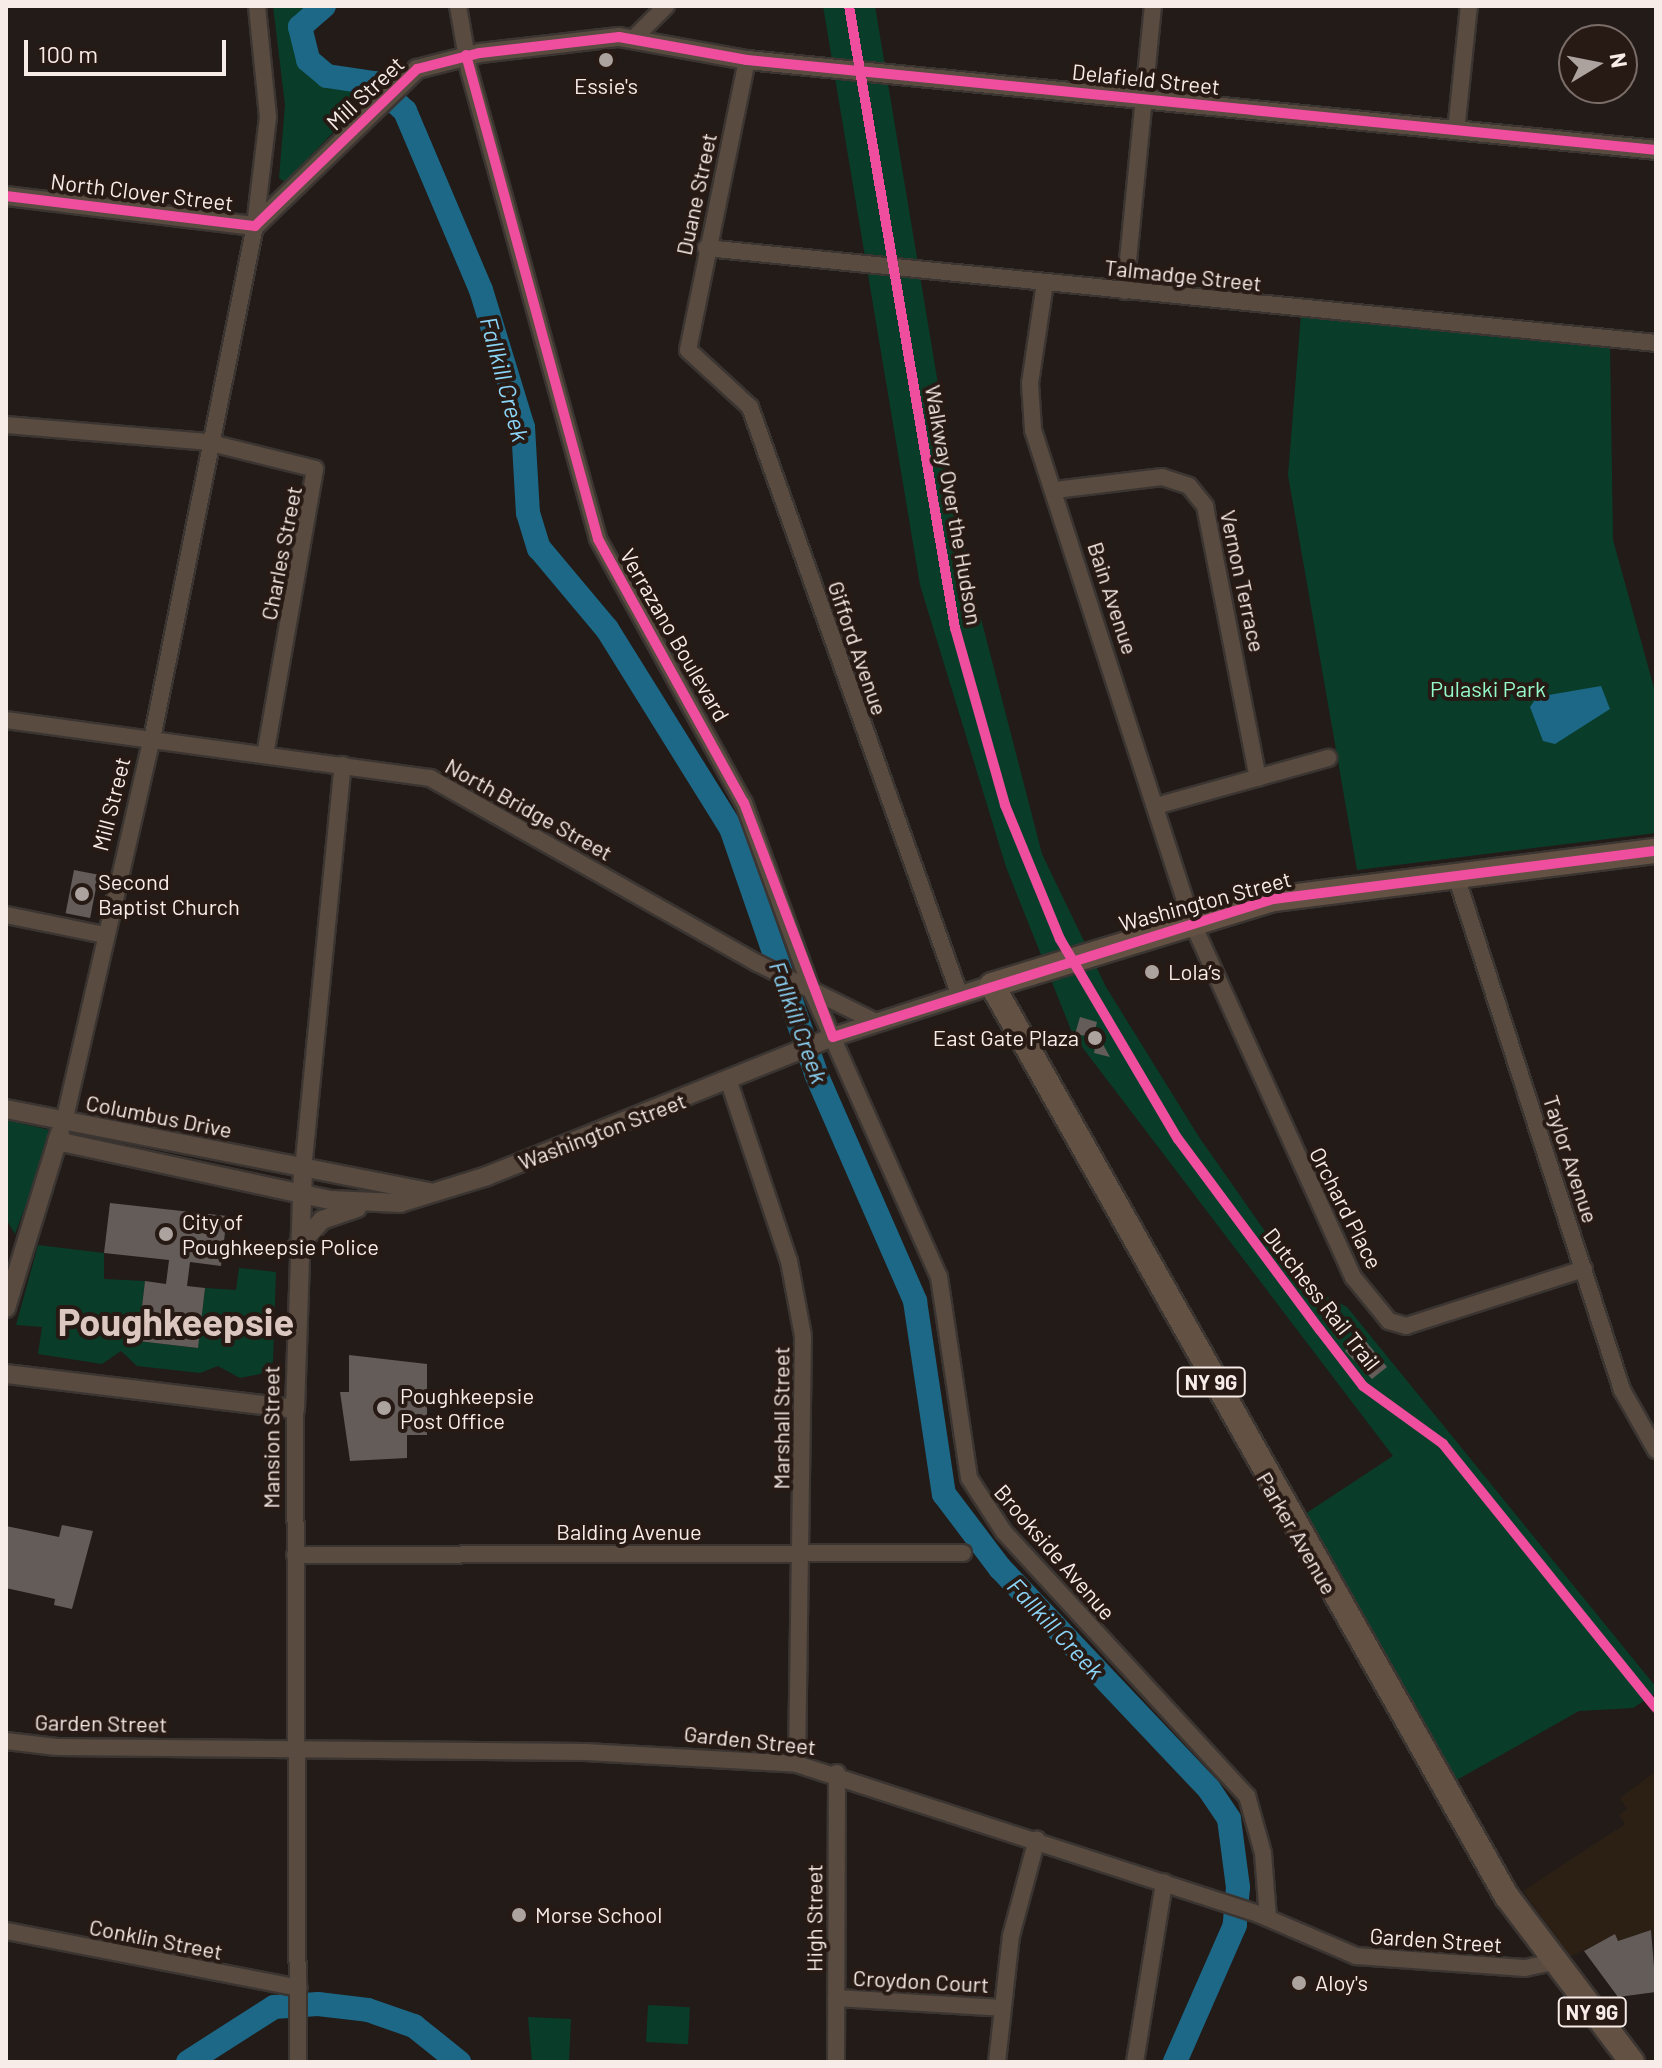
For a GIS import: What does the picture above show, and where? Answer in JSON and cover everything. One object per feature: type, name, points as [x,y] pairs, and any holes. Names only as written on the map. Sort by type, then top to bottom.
[{"type":"main road","name":"Washington Street","points":[[992,985],[1274,899],[1656,851]]},
{"type":"main road","name":"Parker Avenue","points":[[992,985],[1294,1528],[1507,1897],[1553,1962],[1632,2062]]},
{"type":"street","name":"Mill Street","points":[[6,1308],[64,1122],[104,935],[152,739],[207,442],[255,226],[268,117],[257,6]]},
{"type":"street","points":[[458,6],[466,55]]},
{"type":"street","points":[[634,38],[666,6]]},
{"type":"street","points":[[1125,291],[1153,6]]},
{"type":"street","points":[[1456,131],[1469,6]]},
{"type":"street","name":"Mill Street","points":[[306,182],[404,79],[436,61],[466,55],[634,38]]},
{"type":"street","name":"Delafield Street","points":[[634,38],[747,60],[1656,150]]},
{"type":"street","name":"Verrazano Boulevard","points":[[466,55],[598,539],[744,803],[829,1040]]},
{"type":"street","name":"Duane Street","points":[[687,337],[747,60]]},
{"type":"street","name":"North Clover Street","points":[[6,196],[255,226],[306,182]]},
{"type":"street","name":"Talmadge Street","points":[[706,248],[1656,343]]},
{"type":"street","name":"Bain Avenue","points":[[1045,283],[1030,409],[1192,922]]},
{"type":"street","name":"Gifford Avenue","points":[[687,337],[694,359],[750,407],[960,996]]},
{"type":"street","points":[[6,425],[207,442]]},
{"type":"street","name":"Charles Street","points":[[207,442],[315,469],[265,755]]},
{"type":"street","name":"Vernon Terrace","points":[[1055,490],[1162,477],[1189,486],[1205,506],[1258,778]]},
{"type":"street","name":"North Bridge Street","points":[[6,720],[430,778],[454,788],[813,994],[876,1022]]},
{"type":"street","points":[[1156,806],[1328,758]]},
{"type":"street","name":"Mansion Street","points":[[298,2062],[296,1249],[343,765]]},
{"type":"street","name":"Taylor Avenue","points":[[1456,876],[1622,1390],[1656,1450]]},
{"type":"street","points":[[6,915],[104,935]]},
{"type":"street","name":"Orchard Place","points":[[1192,922],[1340,1252],[1389,1321],[1406,1326],[1584,1269]]},
{"type":"street","name":"Washington Street","points":[[300,1192],[383,1205],[429,1192],[729,1082],[876,1022],[992,985]]},
{"type":"street","name":"Brookside Avenue","points":[[829,1040],[945,1294],[959,1433],[978,1498],[1247,1796],[1263,1853],[1268,1918]]},
{"type":"street","name":"Marshall Street","points":[[729,1082],[789,1261],[803,1336],[797,1764]]},
{"type":"street","name":"Columbus Drive","points":[[6,1109],[303,1170]]},
{"type":"street","name":"Columbus Drive","points":[[57,1141],[300,1192]]},
{"type":"street","points":[[303,1170],[429,1192]]},
{"type":"street","points":[[296,1249],[326,1217],[383,1205]]},
{"type":"street","points":[[6,1374],[295,1409]]},
{"type":"street","name":"Balding Avenue","points":[[295,1555],[963,1553]]},
{"type":"street","name":"Garden Street","points":[[6,1741],[57,1747],[297,1747],[661,1754],[797,1764],[837,1773],[1164,1882],[1268,1918],[1366,1958],[1525,1968],[1553,1962]]},
{"type":"street","name":"High Street","points":[[836,2062],[837,1773]]},
{"type":"street","points":[[997,2062],[1011,1936],[1037,1839]]},
{"type":"street","points":[[1135,2062],[1164,1882]]},
{"type":"street","name":"Conklin Street","points":[[6,1931],[298,1991]]},
{"type":"street","name":"Croydon Court","points":[[836,1998],[1003,2008]]},
{"type":"shaded area","points":[[1655,1772],[1656,1946],[1651,1930],[1618,1941],[1615,1935],[1570,1957],[1523,1891],[1625,1824],[1619,1815],[1627,1809],[1620,1798]]},
{"type":"green space","points":[[273,6],[324,6],[300,27],[308,60],[327,76],[378,86],[285,182],[279,178],[285,105]]},
{"type":"green space","points":[[823,6],[875,6],[970,576],[1042,854],[1106,987],[1199,1137],[1302,1284],[1347,1307],[1656,1687],[1656,1693],[1633,1708],[1579,1711],[1455,1781],[1305,1514],[1393,1456],[1073,1035],[1006,867],[920,585]]},
{"type":"green space","name":"Pulaski Park","points":[[1301,314],[1610,344],[1613,540],[1656,695],[1656,833],[1357,870],[1288,475]]},
{"type":"green space","points":[[6,1120],[54,1131],[15,1234],[6,1219]]},
{"type":"green space","points":[[38,1245],[104,1253],[104,1279],[145,1281],[138,1341],[197,1348],[205,1288],[236,1290],[239,1268],[276,1272],[273,1362],[260,1374],[240,1378],[218,1366],[200,1373],[137,1366],[121,1351],[102,1364],[38,1354],[42,1327],[16,1325]]},
{"type":"green space","points":[[648,2005],[690,2007],[688,2044],[646,2042]]},
{"type":"green space","points":[[528,2017],[571,2019],[569,2062],[532,2062]]},
{"type":"water","points":[[1601,686],[1610,709],[1555,744],[1543,741],[1530,707],[1537,697]]},
{"type":"building","name":"Second Baptist Church","points":[[74,870],[99,875],[90,918],[66,913]]},
{"type":"building","name":"East Gate Plaza","points":[[1080,1017],[1097,1022],[1095,1030],[1110,1057],[1094,1053],[1097,1038],[1075,1034]]},
{"type":"building","name":"City of Poughkeepsie Police","points":[[110,1203],[227,1216],[221,1266],[190,1262],[187,1286],[205,1288],[198,1348],[138,1341],[145,1281],[166,1284],[169,1260],[104,1253]]},
{"type":"building","points":[[1359,1333],[1387,1367],[1372,1379],[1345,1351]]},
{"type":"building","name":"Poughkeepsie Post Office","points":[[349,1355],[427,1364],[427,1435],[407,1435],[407,1458],[350,1461],[340,1392],[349,1392]]},
{"type":"building","points":[[62,1525],[93,1531],[72,1609],[54,1605],[55,1599],[6,1588],[6,1526],[59,1537]]},
{"type":"building","points":[[1651,1930],[1656,1992],[1618,1997],[1584,1951],[1615,1934],[1618,1941]]},
{"type":"waterway","name":"Fallkill Creek","points":[[324,6],[300,27],[308,60],[327,76],[374,83],[405,111],[481,290],[523,427],[528,513],[539,548],[607,629],[731,828],[816,1074],[915,1301],[944,1494],[1000,1568],[1209,1789],[1229,1819],[1238,1887],[1235,1925],[1175,2062]]},
{"type":"waterway","name":"Fallkill Creek","points":[[188,2062],[274,2007],[318,2004],[368,2010],[414,2026],[459,2062]]},
{"type":"cycle path","name":"Walkway Over the Hudson","points":[[849,6],[955,628],[1005,805],[1060,939],[1178,1139],[1363,1386],[1443,1444],[1656,1708]]},
{"type":"cycle path","points":[[6,196],[255,226],[417,69],[480,53],[619,37],[747,60],[1656,150]]},
{"type":"cycle path","points":[[466,55],[598,539],[744,803],[833,1037],[1274,899],[1656,851]]},
{"type":"place","name":"Essie's","points":[[606,60]]},
{"type":"place","name":"Second Baptist Church","points":[[82,894]]},
{"type":"place","name":"Lola’s","points":[[1152,972]]},
{"type":"place","name":"East Gate Plaza","points":[[1095,1038]]},
{"type":"place","name":"City of Poughkeepsie Police","points":[[166,1234]]},
{"type":"place","name":"Poughkeepsie Post Office","points":[[384,1408]]},
{"type":"place","name":"Morse School","points":[[519,1915]]},
{"type":"place","name":"Aloy's","points":[[1299,1983]]},
{"type":"district","name":"Poughkeepsie","points":[[176,1322]]}]
